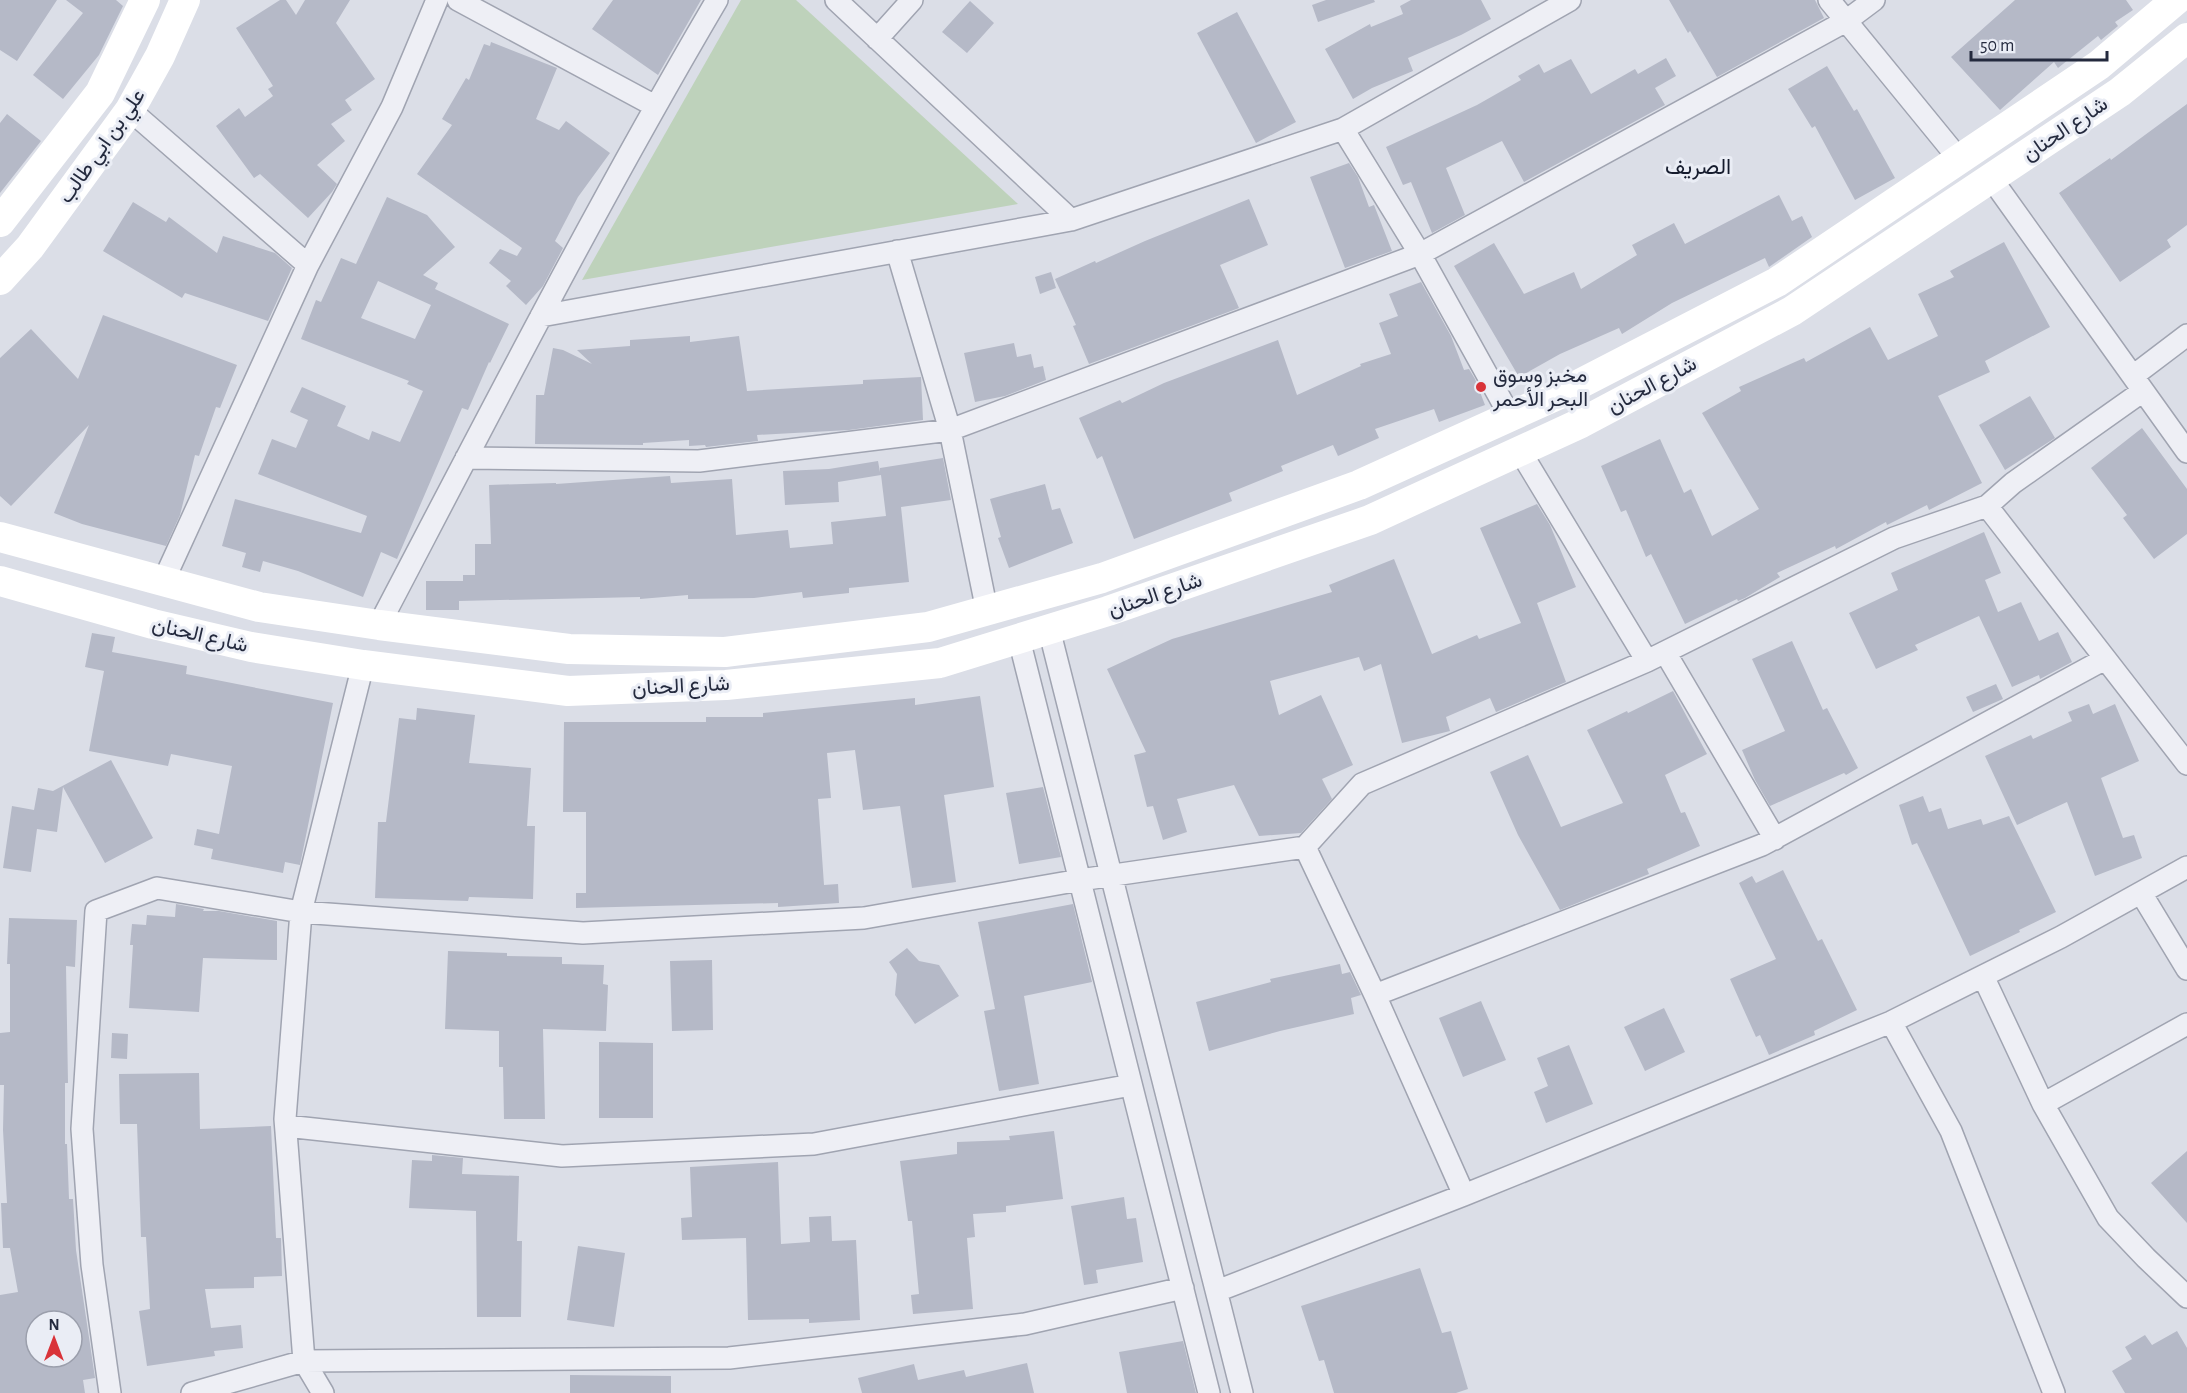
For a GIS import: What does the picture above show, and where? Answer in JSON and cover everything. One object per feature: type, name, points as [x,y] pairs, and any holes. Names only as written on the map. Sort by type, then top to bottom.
[{"type":"main road","name":"علي بن ابي طالب","points":[[0,222],[100,93],[145,0]]},
{"type":"main road","name":"علي بن ابي طالب","points":[[0,280],[30,247],[130,110],[160,56],[185,0]]},
{"type":"main road","name":"شارع الحنان","points":[[0,537],[259,607],[569,649],[725,652],[928,627],[1102,578],[1359,485],[1564,392],[1777,282],[2099,65],[2176,0]]},
{"type":"main road","name":"شارع الحنان","points":[[0,581],[153,624],[252,647],[363,665],[568,691],[726,685],[940,663],[1049,630],[1370,520],[1581,423],[1792,311],[2120,92],[2187,38]]},
{"type":"street","points":[[163,582],[308,265],[392,107],[437,0]]},
{"type":"street","points":[[458,0],[655,106]]},
{"type":"street","points":[[379,625],[541,316],[655,106],[717,0]]},
{"type":"street","points":[[836,0],[1071,220]]},
{"type":"street","points":[[877,39],[912,0]]},
{"type":"street","points":[[541,316],[1071,220],[1343,129],[1570,0]]},
{"type":"street","points":[[1829,0],[1959,159]]},
{"type":"street","points":[[466,458],[699,460],[950,430],[1420,254],[1846,21],[1874,0]]},
{"type":"street","points":[[130,110],[308,265]]},
{"type":"street","points":[[1343,129],[1420,254],[1510,416]]},
{"type":"street","points":[[1991,178],[2187,452]]},
{"type":"street","points":[[897,252],[950,430],[987,611]]},
{"type":"street","points":[[110,1393],[92,1265],[82,1130],[96,911],[157,888],[300,912],[583,933],[864,918],[1080,880],[1305,847],[1362,784],[1656,657],[1894,538],[1987,506],[2138,384],[2187,335]]},
{"type":"street","points":[[1520,451],[1775,838]]},
{"type":"street","points":[[1987,506],[2187,764]]},
{"type":"street","points":[[1049,630],[1242,1393]]},
{"type":"street","points":[[1019,639],[1209,1393]]},
{"type":"street","points":[[1375,995],[1762,845],[2105,659]]},
{"type":"street","points":[[323,1393],[304,1361],[286,1126],[300,912],[363,665]]},
{"type":"street","points":[[1305,847],[1375,995],[1464,1195]]},
{"type":"street","points":[[1217,1292],[1464,1195],[1891,1022],[2061,937],[2187,867]]},
{"type":"street","points":[[2141,892],[2187,969]]},
{"type":"street","points":[[1983,976],[2043,1104],[2108,1218],[2187,1297]]},
{"type":"street","points":[[1891,1022],[1951,1131],[2054,1393]]},
{"type":"street","points":[[2043,1104],[2187,1024]]},
{"type":"street","points":[[286,1126],[562,1156],[814,1144],[1131,1084]]},
{"type":"street","points":[[192,1393],[304,1361],[729,1358],[1025,1324],[1183,1288]]},
{"type":"green space","points":[[741,0],[796,0],[1018,204],[582,280]]},
{"type":"building","points":[[0,0],[57,0],[17,61],[0,50]]},
{"type":"building","points":[[66,0],[116,0],[123,6],[99,55],[63,99],[33,75],[83,13]]},
{"type":"building","points":[[280,0],[286,0],[296,15],[305,0],[350,0],[336,23],[375,79],[345,100],[352,110],[331,124],[345,141],[317,165],[337,184],[308,218],[260,174],[254,178],[216,126],[239,108],[245,117],[273,96],[268,89],[273,86],[236,28]]},
{"type":"building","points":[[613,0],[701,0],[658,75],[592,29]]},
{"type":"building","points":[[1326,0],[1374,0],[1375,2],[1318,22],[1312,5]]},
{"type":"building","points":[[1411,0],[1481,0],[1491,19],[1408,58],[1413,71],[1372,88],[1353,99],[1325,49],[1370,24],[1371,27],[1403,14],[1400,6]]},
{"type":"building","points":[[1669,0],[1815,0],[1824,18],[1717,77]]},
{"type":"building","points":[[2015,0],[2126,0],[2133,10],[2115,22],[2118,26],[2101,40],[2098,36],[2058,68],[2054,62],[2000,110],[1951,57]]},
{"type":"building","points":[[970,1],[994,23],[967,53],[942,32]]},
{"type":"building","points":[[1237,12],[1296,122],[1256,143],[1197,33]]},
{"type":"building","points":[[491,42],[557,68],[536,119],[559,130],[566,121],[610,153],[578,197],[555,241],[563,248],[543,286],[526,305],[506,286],[511,281],[489,263],[500,249],[517,256],[522,248],[417,174],[452,125],[442,119],[466,78],[469,80],[484,44],[490,46]]},
{"type":"building","points":[[1666,58],[1676,76],[1655,88],[1665,105],[1524,182],[1502,141],[1446,168],[1465,215],[1432,233],[1411,182],[1403,185],[1386,147],[1477,105],[1521,80],[1518,76],[1539,64],[1544,73],[1571,59],[1591,94],[1635,69],[1638,74]]},
{"type":"building","points":[[1827,66],[1854,111],[1857,109],[1895,178],[1855,200],[1815,126],[1812,128],[1788,89]]},
{"type":"building","points":[[2187,104],[2187,225],[2167,240],[2171,247],[2120,282],[2059,193],[2110,158],[2111,160]]},
{"type":"building","points":[[7,114],[41,141],[0,193],[0,123]]},
{"type":"building","points":[[1349,163],[1358,177],[1369,207],[1374,205],[1392,251],[1345,268],[1310,177]]},
{"type":"building","points":[[1779,195],[1792,221],[1802,216],[1812,237],[1769,267],[1765,258],[1672,303],[1622,334],[1619,328],[1560,354],[1519,377],[1454,266],[1494,243],[1524,294],[1574,272],[1581,289],[1637,255],[1632,245],[1674,223],[1685,244]]},
{"type":"building","points":[[387,197],[427,215],[455,247],[423,275],[438,283],[435,289],[509,324],[468,410],[462,408],[397,559],[381,552],[363,597],[298,571],[263,561],[260,572],[242,567],[246,553],[222,546],[235,499],[361,533],[367,516],[258,474],[272,439],[296,448],[308,420],[290,412],[302,387],[346,406],[337,426],[369,440],[372,431],[400,442],[423,391],[407,384],[409,381],[301,339],[316,300],[321,302],[341,258],[356,264]],"holes":[[[378,281],[431,305],[415,339],[361,318]]]},
{"type":"building","points":[[1249,199],[1268,245],[1220,265],[1239,308],[1089,364],[1073,326],[1076,325],[1055,279]]},
{"type":"building","points":[[133,202],[166,222],[169,217],[217,253],[223,236],[275,253],[292,268],[268,321],[185,293],[182,298],[103,251]]},
{"type":"building","points":[[2004,242],[2050,327],[1985,361],[1990,372],[1938,396],[1982,483],[1929,510],[1927,505],[1887,525],[1886,522],[1836,549],[1835,546],[1777,573],[1780,577],[1745,598],[1738,601],[1737,599],[1685,624],[1651,554],[1646,557],[1626,510],[1621,512],[1601,466],[1660,439],[1684,493],[1691,489],[1712,536],[1759,509],[1702,413],[1741,391],[1739,387],[1804,358],[1806,362],[1870,327],[1888,360],[1938,336],[1918,294],[1954,277],[1950,271]]},
{"type":"building","points":[[1051,272],[1056,288],[1040,294],[1035,277]]},
{"type":"building","points":[[1421,282],[1451,336],[1464,370],[1469,369],[1475,379],[1485,405],[1439,422],[1434,409],[1375,429],[1379,438],[1338,456],[1333,445],[1281,466],[1283,471],[1229,493],[1232,501],[1134,539],[1102,456],[1097,459],[1079,418],[1278,340],[1297,395],[1361,366],[1360,364],[1391,354],[1379,323],[1398,316],[1389,294]]},
{"type":"building","points":[[103,315],[237,365],[220,408],[216,407],[199,456],[195,455],[180,515],[166,546],[82,524],[54,513],[89,425],[11,506],[0,496],[0,358],[31,329],[78,379]]},
{"type":"building","points":[[690,336],[690,342],[739,336],[747,391],[863,384],[863,380],[921,377],[923,420],[849,430],[757,435],[758,441],[706,447],[705,445],[689,446],[689,440],[643,443],[643,445],[535,444],[536,395],[544,395],[553,348],[563,350],[592,364],[577,350],[630,346],[630,340]]},
{"type":"building","points":[[1014,343],[1017,357],[1031,354],[1034,368],[1043,366],[1046,380],[1005,396],[975,402],[964,353]]},
{"type":"building","points":[[2030,396],[2055,438],[2005,470],[1979,425]]},
{"type":"building","points":[[2142,428],[2187,489],[2187,534],[2154,559],[2123,518],[2127,515],[2091,468]]},
{"type":"building","points":[[943,458],[951,500],[901,507],[909,582],[849,588],[849,593],[803,598],[802,592],[754,598],[688,599],[688,595],[640,599],[640,597],[459,601],[459,610],[426,610],[426,581],[463,581],[463,575],[475,575],[475,544],[491,544],[489,485],[556,484],[670,476],[671,483],[732,479],[736,535],[788,530],[790,548],[833,544],[831,522],[886,516],[881,475],[838,482],[839,502],[785,505],[783,471],[829,469],[878,461],[880,472],[880,468]]},
{"type":"building","points":[[1045,484],[1052,510],[1060,508],[1073,543],[1009,568],[998,538],[1001,537],[990,499]]},
{"type":"building","points":[[1537,504],[1550,525],[1576,587],[1537,603],[1566,682],[1496,712],[1490,698],[1446,717],[1450,731],[1402,743],[1381,664],[1364,671],[1359,657],[1270,681],[1279,715],[1321,695],[1353,765],[1322,779],[1332,799],[1301,833],[1259,836],[1234,785],[1177,799],[1187,832],[1163,840],[1153,806],[1147,807],[1134,755],[1146,752],[1107,669],[1172,639],[1332,592],[1329,585],[1394,559],[1432,654],[1477,635],[1479,639],[1521,623],[1480,528]]},
{"type":"building","points":[[1984,532],[2001,573],[1985,580],[1998,612],[2021,602],[2039,641],[2058,632],[2072,662],[2040,679],[2039,675],[2012,687],[1979,616],[1915,645],[1918,650],[1876,669],[1849,613],[1898,590],[1891,573]]},
{"type":"building","points":[[92,633],[115,637],[112,652],[187,666],[186,674],[333,703],[300,865],[285,862],[283,873],[211,859],[213,849],[194,845],[197,829],[219,834],[232,766],[171,754],[168,766],[89,751],[104,671],[85,667]]},
{"type":"building","points":[[1792,641],[1823,710],[1827,708],[1858,768],[1770,806],[1742,750],[1785,731],[1752,659]]},
{"type":"building","points":[[1996,684],[2003,699],[1973,712],[1966,697]]},
{"type":"building","points":[[1673,691],[1707,754],[1665,775],[1681,813],[1685,812],[1700,846],[1647,869],[1649,874],[1560,910],[1518,835],[1490,772],[1528,755],[1561,827],[1623,803],[1587,730]]},
{"type":"building","points":[[980,696],[994,787],[944,795],[956,882],[912,888],[900,806],[863,810],[855,750],[827,753],[831,798],[818,799],[824,885],[838,884],[839,903],[778,907],[778,903],[576,908],[576,893],[586,893],[586,812],[563,812],[564,722],[706,722],[706,717],[763,717],[763,713],[915,698],[915,705]]},
{"type":"building","points":[[2089,704],[2093,714],[2115,704],[2139,761],[2101,778],[2123,838],[2134,835],[2142,858],[2095,876],[2067,802],[2017,825],[1985,756],[2031,735],[2033,739],[2072,721],[2068,712]]},
{"type":"building","points":[[417,708],[475,715],[469,763],[531,768],[527,826],[535,826],[533,899],[469,897],[468,901],[375,898],[378,822],[386,822],[399,718],[416,720]]},
{"type":"building","points":[[111,760],[153,838],[105,863],[63,787],[57,832],[37,829],[31,872],[3,868],[12,806],[34,810],[38,788],[53,791]]},
{"type":"building","points":[[1043,787],[1061,857],[1019,864],[1006,793]]},
{"type":"building","points":[[1923,796],[1929,812],[1941,808],[1948,829],[1981,819],[1983,825],[2009,816],[2056,912],[1970,956],[1917,843],[1912,845],[1899,805]]},
{"type":"building","points":[[1783,870],[1818,941],[1822,939],[1857,1010],[1814,1031],[1815,1035],[1769,1055],[1760,1035],[1756,1037],[1730,979],[1776,959],[1739,883],[1752,876],[1756,883]]},
{"type":"building","points":[[176,904],[204,909],[203,911],[219,911],[277,921],[277,960],[203,958],[199,1012],[129,1008],[132,924],[146,925],[147,915],[175,917]]},
{"type":"building","points":[[1073,904],[1092,982],[1024,996],[1039,1084],[999,1091],[984,1011],[995,1009],[978,922]]},
{"type":"building","points":[[9,918],[77,920],[75,967],[66,966],[68,1083],[65,1083],[65,1144],[67,1144],[69,1199],[73,1199],[76,1250],[95,1378],[83,1380],[85,1393],[0,1393],[0,1295],[18,1292],[10,1248],[3,1248],[1,1203],[7,1203],[3,1130],[4,1085],[0,1085],[0,1033],[10,1032],[10,964],[7,964]]},
{"type":"building","points":[[907,948],[919,961],[939,965],[959,996],[915,1024],[895,995],[897,974],[889,962]]},
{"type":"building","points":[[448,951],[507,953],[507,956],[562,957],[562,964],[604,965],[603,984],[608,985],[606,1031],[543,1029],[545,1119],[504,1119],[503,1067],[499,1067],[499,1031],[445,1029]]},
{"type":"building","points":[[712,960],[713,1030],[672,1031],[670,961]]},
{"type":"building","points":[[1340,964],[1342,974],[1350,972],[1361,995],[1351,998],[1354,1014],[1280,1031],[1209,1051],[1196,1002],[1271,982],[1270,979]]},
{"type":"building","points":[[1481,1001],[1506,1060],[1463,1077],[1439,1018]]},
{"type":"building","points":[[1664,1008],[1685,1052],[1645,1071],[1624,1027]]},
{"type":"building","points":[[112,1033],[128,1034],[127,1059],[111,1058]]},
{"type":"building","points":[[599,1042],[653,1043],[653,1118],[599,1118]]},
{"type":"building","points":[[1569,1045],[1593,1104],[1546,1123],[1534,1092],[1548,1086],[1537,1058]]},
{"type":"building","points":[[199,1073],[200,1129],[271,1126],[276,1238],[281,1238],[282,1276],[254,1277],[254,1288],[205,1289],[211,1328],[241,1325],[243,1348],[214,1351],[215,1356],[147,1366],[139,1311],[150,1309],[146,1237],[141,1237],[137,1124],[120,1124],[119,1074]]},
{"type":"building","points":[[1054,1131],[1063,1199],[1006,1206],[1006,1212],[973,1214],[975,1237],[967,1238],[973,1309],[913,1314],[911,1295],[919,1294],[912,1221],[908,1221],[900,1161],[957,1154],[957,1142],[1010,1140],[1009,1136]]},
{"type":"building","points":[[2187,1151],[2187,1223],[2151,1183]]},
{"type":"building","points":[[432,1155],[463,1158],[462,1174],[519,1176],[517,1241],[522,1241],[521,1317],[477,1317],[476,1211],[409,1208],[412,1160],[432,1161]]},
{"type":"building","points":[[778,1162],[781,1244],[810,1242],[809,1217],[831,1216],[832,1241],[856,1240],[860,1320],[809,1323],[809,1319],[748,1320],[746,1238],[682,1240],[681,1218],[692,1217],[690,1167]]},
{"type":"building","points":[[1124,1197],[1127,1219],[1136,1218],[1143,1262],[1096,1270],[1098,1283],[1084,1285],[1071,1206]]},
{"type":"building","points":[[578,1246],[625,1253],[614,1327],[567,1320]]},
{"type":"building","points":[[1420,1268],[1442,1333],[1451,1331],[1468,1389],[1456,1393],[1334,1393],[1324,1360],[1319,1361],[1301,1306]]},
{"type":"building","points":[[2177,1331],[2187,1348],[2187,1393],[2125,1393],[2112,1371],[2132,1359],[2125,1347],[2145,1335],[2152,1345]]},
{"type":"building","points":[[1183,1341],[1196,1393],[1127,1393],[1119,1352]]},
{"type":"building","points":[[1027,1363],[1034,1393],[862,1393],[858,1378],[914,1364],[918,1380],[964,1370],[966,1377]]},
{"type":"building","points":[[570,1375],[671,1376],[671,1393],[570,1393]]},
{"type":"place","name":"مخبز وسوق البحر الأحمر","points":[[1481,387]]},
{"type":"district","name":"الصريف","points":[[1698,167]]}]
